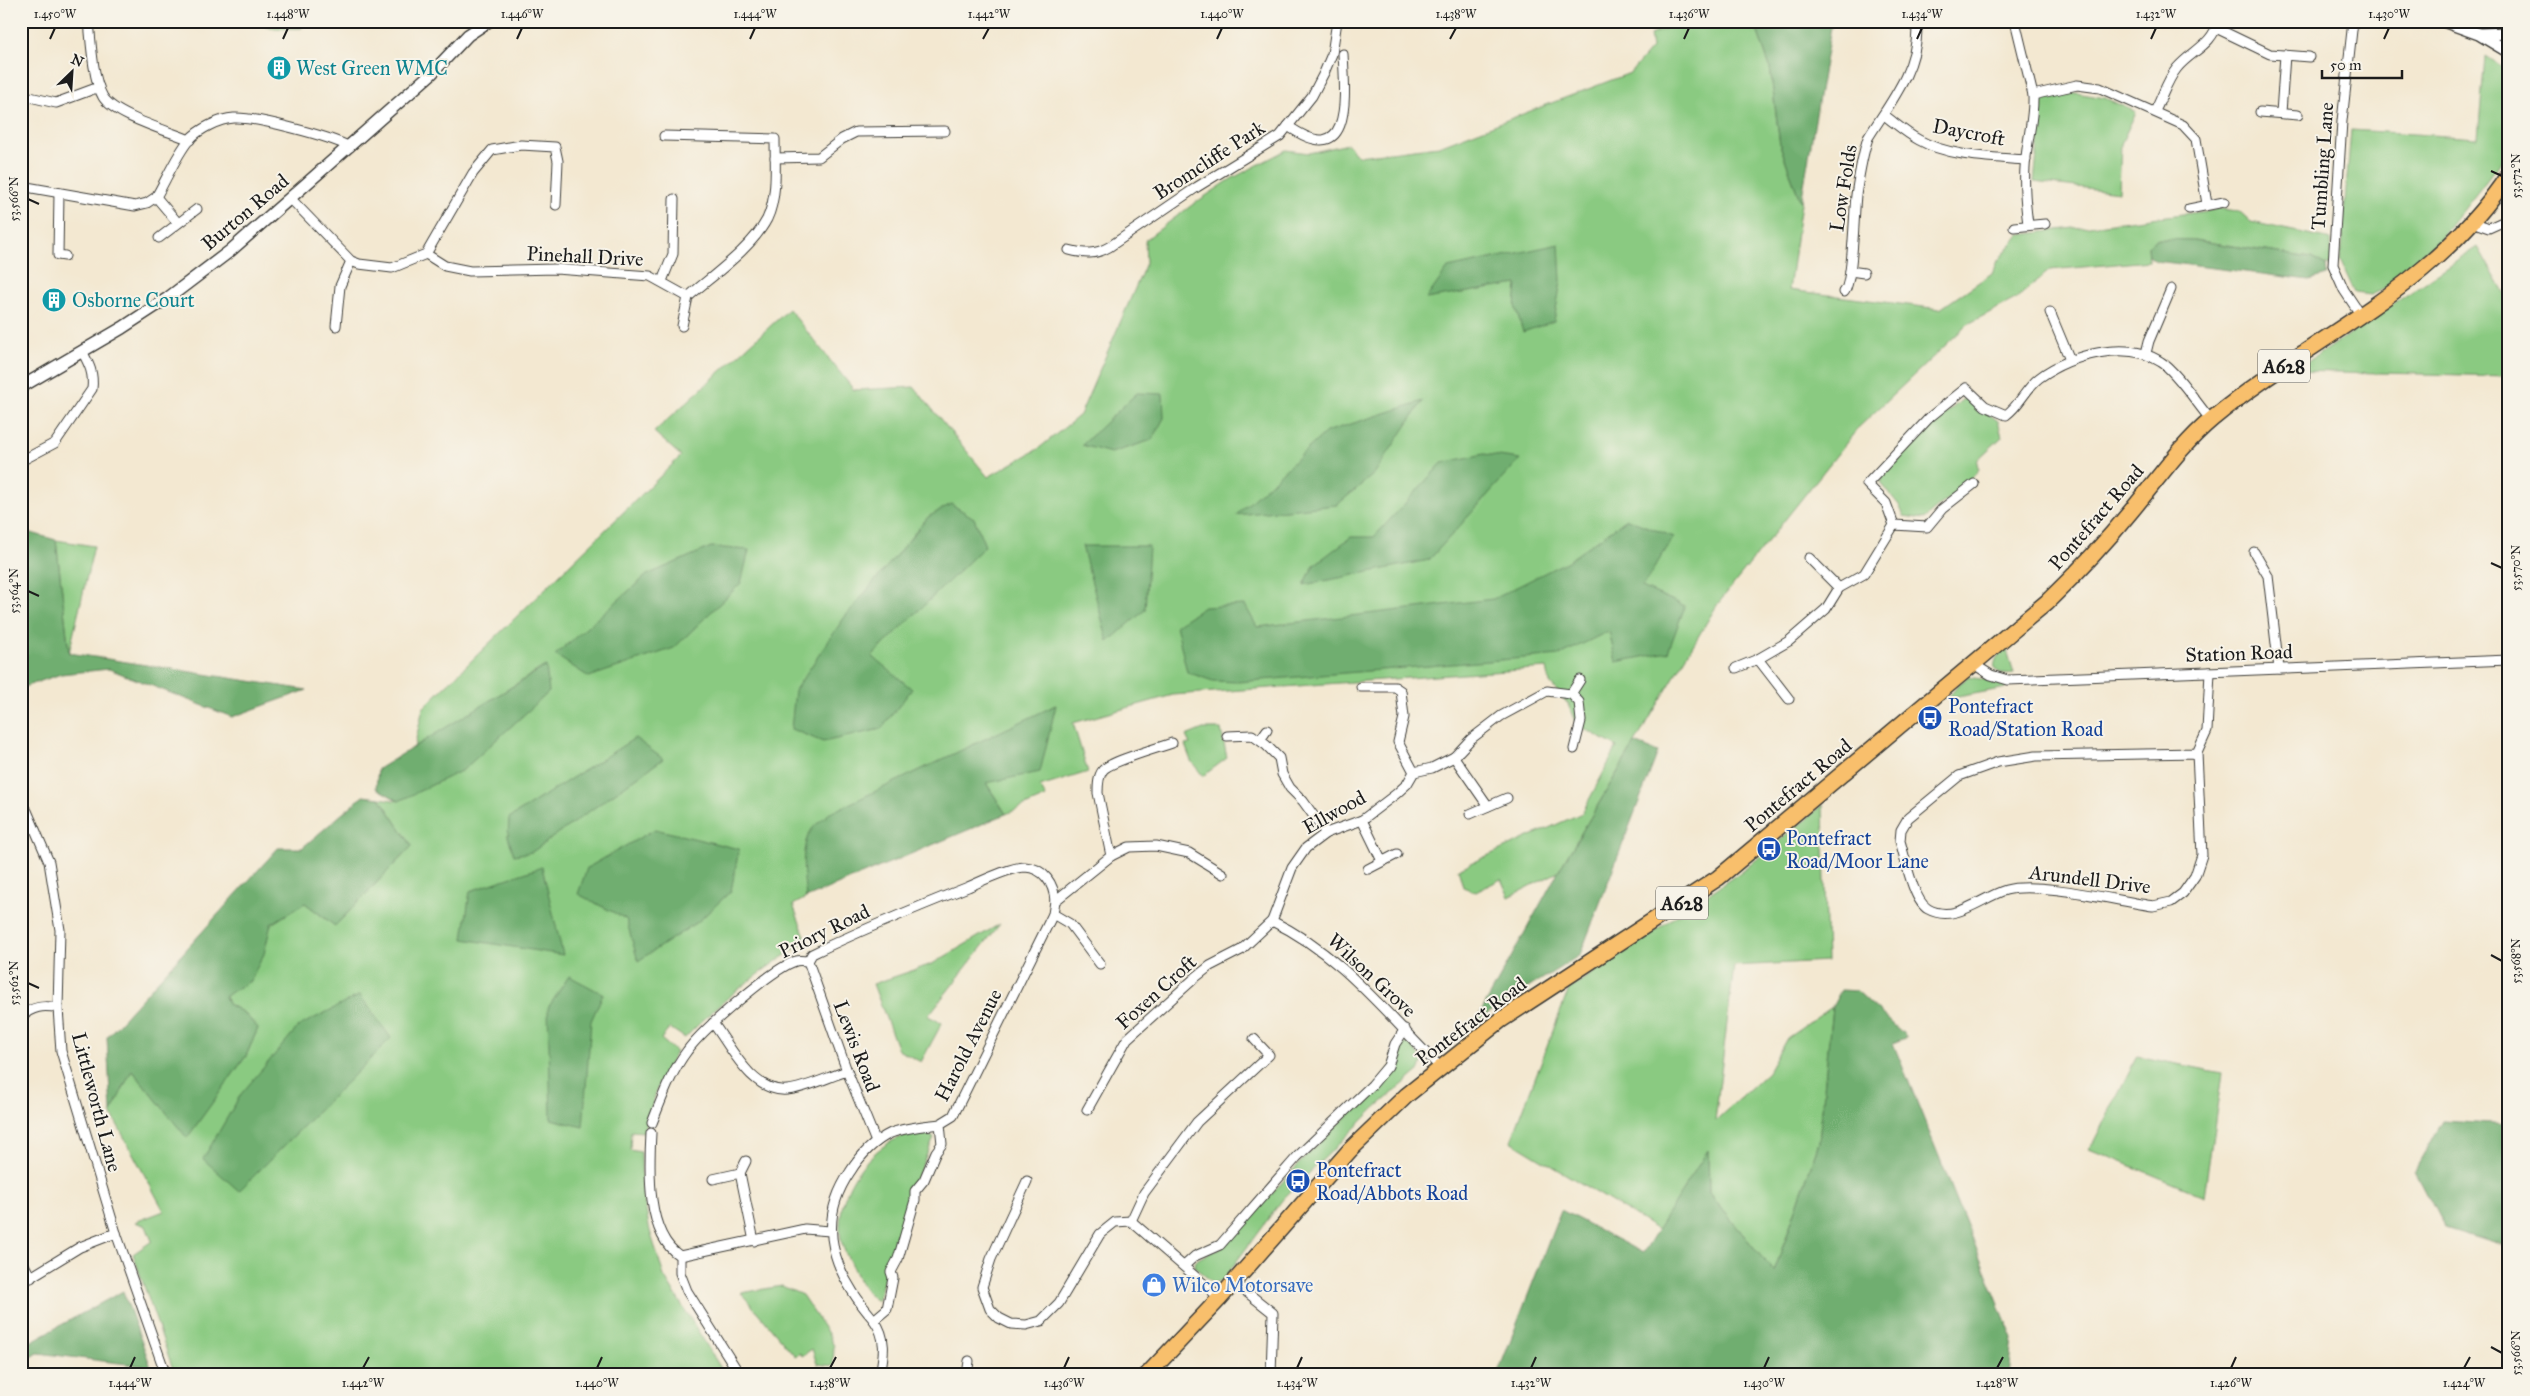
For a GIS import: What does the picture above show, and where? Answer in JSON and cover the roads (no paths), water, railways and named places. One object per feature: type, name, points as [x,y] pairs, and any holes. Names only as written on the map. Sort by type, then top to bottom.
[{"type":"highway","name":"Pontefract Road","points":[[1147,1375],[1220,1298],[1350,1150],[1394,1107],[1440,1067],[1501,1020],[1718,878],[1974,664],[2068,582],[2131,512],[2171,461],[2210,420],[2302,354],[2395,293],[2425,268],[2472,222],[2509,174]]},
{"type":"street","points":[[89,21],[99,87],[103,98],[119,111],[190,140]]},
{"type":"street","points":[[468,35],[471,21]]},
{"type":"street","name":"Burton Road","points":[[21,387],[168,298],[230,251],[432,73],[468,35],[489,21]]},
{"type":"street","name":"Bromcliffe Park","points":[[1069,250],[1083,254],[1097,253],[1109,247],[1197,187],[1269,144],[1288,126],[1312,96],[1332,54],[1337,21]]},
{"type":"street","name":"Low Folds","points":[[1844,292],[1847,288],[1850,271],[1856,196],[1865,146],[1868,138],[1898,94],[1917,40],[1917,29],[1910,22],[1900,21]]},
{"type":"street","points":[[2015,21],[2033,107],[2026,160],[2025,198],[2028,224]]},
{"type":"street","name":"Tumbling Lane","points":[[2354,21],[2342,121],[2333,265],[2344,290],[2356,308]]},
{"type":"street","points":[[2443,21],[2479,34],[2509,52]]},
{"type":"street","points":[[2155,111],[2175,70],[2185,59],[2210,40],[2217,25],[2260,50],[2309,57]]},
{"type":"street","points":[[2479,34],[2509,33]]},
{"type":"street","points":[[1288,126],[1310,140],[1320,140],[1331,136],[1338,128],[1343,119],[1346,106],[1342,54]]},
{"type":"street","points":[[2281,113],[2285,55]]},
{"type":"street","points":[[2032,95],[2064,87],[2088,86],[2100,88],[2155,111],[2183,126],[2196,140],[2207,204]]},
{"type":"street","points":[[21,95],[56,103],[99,87]]},
{"type":"street","points":[[2260,112],[2298,115]]},
{"type":"street","name":"Daycroft","points":[[1884,115],[1918,140],[1941,149],[1988,157],[2026,160]]},
{"type":"street","points":[[21,186],[135,206],[147,203],[156,197],[190,140],[221,120],[234,118],[288,128],[339,141],[350,146]]},
{"type":"street","points":[[775,158],[819,157],[842,139],[856,132],[945,130]]},
{"type":"street","points":[[664,136],[775,139],[774,188],[767,218],[750,242],[688,296],[682,326]]},
{"type":"street","points":[[291,199],[351,261],[359,264],[392,268],[426,254],[473,173],[492,150],[521,144],[555,146],[558,161],[556,204]]},
{"type":"street","points":[[59,193],[58,255],[65,256]]},
{"type":"street","points":[[156,197],[178,224]]},
{"type":"street","points":[[662,281],[673,254],[674,199]]},
{"type":"street","points":[[2189,210],[2207,204],[2224,202]]},
{"type":"street","points":[[159,238],[197,209]]},
{"type":"street","points":[[2472,222],[2489,228],[2509,219]]},
{"type":"street","points":[[2014,226],[2045,224]]},
{"type":"street","name":"Pinehall Drive","points":[[426,254],[445,266],[470,271],[556,269],[650,276],[688,296]]},
{"type":"street","points":[[336,326],[340,286],[351,261]]},
{"type":"street","points":[[1850,271],[1864,273]]},
{"type":"street","points":[[2146,353],[2149,340],[2171,289]]},
{"type":"street","points":[[2050,312],[2070,360]]},
{"type":"street","points":[[21,462],[55,443],[92,389],[94,379],[91,368],[82,351]]},
{"type":"street","points":[[1894,525],[1886,503],[1867,484],[1930,417],[1966,388],[1984,406],[2006,415],[2014,409],[2037,379],[2070,360],[2107,351],[2146,353],[2163,362],[2210,420]]},
{"type":"street","points":[[1894,525],[1927,527],[1942,510],[1974,484]]},
{"type":"street","points":[[1736,668],[1758,659],[1789,641],[1826,609],[1839,588],[1864,574],[1894,525]]},
{"type":"street","points":[[2254,552],[2268,576],[2278,669]]},
{"type":"street","points":[[1809,558],[1839,588]]},
{"type":"street","points":[[1758,659],[1789,699]]},
{"type":"street","name":"Station Road","points":[[1974,664],[1990,675],[2008,680],[2509,660]]},
{"type":"street","name":"Arundell Drive","points":[[2197,753],[2036,756],[1998,762],[1960,776],[1908,818],[1901,830],[1900,841],[1919,902],[1929,910],[1947,913],[1972,907],[2007,890],[2036,887],[2153,906],[2171,902],[2184,893],[2195,876],[2202,855],[2197,753],[2207,731],[2210,672]]},
{"type":"street","points":[[1571,694],[1580,680]]},
{"type":"street","points":[[1361,687],[1395,687],[1401,691],[1404,717],[1398,742],[1414,772],[1432,768],[1454,757],[1471,738],[1501,716],[1547,691],[1571,694],[1578,702],[1581,720],[1574,749]]},
{"type":"street","points":[[1260,740],[1267,730]]},
{"type":"street","points":[[1227,736],[1252,735],[1279,758],[1282,774],[1290,788],[1303,801],[1326,833]]},
{"type":"street","points":[[1111,856],[1098,793],[1098,782],[1103,770],[1114,764],[1172,743]]},
{"type":"street","points":[[1454,757],[1488,806]]},
{"type":"street","name":"Ellwood","points":[[1272,921],[1292,868],[1306,848],[1326,833],[1362,820],[1407,784],[1414,772]]},
{"type":"street","points":[[1470,814],[1508,798]]},
{"type":"street","name":"Littleworth Lane","points":[[21,806],[27,811],[49,862],[60,930],[58,1008],[61,1051],[116,1233],[166,1375]]},
{"type":"street","points":[[1362,820],[1382,861]]},
{"type":"street","points":[[1055,900],[1111,856],[1129,847],[1156,846],[1189,853],[1222,874]]},
{"type":"street","points":[[1368,869],[1397,854]]},
{"type":"street","name":"Priory Road","points":[[652,1123],[669,1080],[688,1050],[713,1023],[748,993],[789,965],[797,961],[808,961],[812,954],[883,922],[996,876],[1024,867],[1035,869],[1045,876],[1054,887],[1055,900]]},
{"type":"street","name":"Harold Avenue","points":[[874,1320],[887,1309],[893,1278],[891,1272],[898,1260],[915,1200],[915,1192],[924,1180],[936,1152],[942,1144],[940,1124],[953,1116],[1053,914],[1055,900]]},
{"type":"street","points":[[1053,914],[1070,924],[1100,964]]},
{"type":"street","name":"Wilson Grove","points":[[1272,921],[1309,941],[1339,964],[1405,1029],[1440,1067]]},
{"type":"street","name":"Foxen Croft","points":[[1087,1110],[1127,1039],[1196,977],[1241,950],[1272,921]]},
{"type":"street","name":"Lewis Road","points":[[808,961],[847,1071],[876,1142]]},
{"type":"street","points":[[21,1017],[34,1008],[46,1006],[58,1008]]},
{"type":"street","points":[[713,1023],[749,1072],[767,1087],[789,1090],[847,1071]]},
{"type":"street","name":"Pontefract Road","points":[[1184,1266],[1195,1256],[1220,1245],[1297,1157],[1372,1085],[1388,1066],[1395,1044],[1405,1029]]},
{"type":"street","points":[[1131,1221],[1144,1193],[1197,1122],[1268,1055],[1254,1038]]},
{"type":"street","points":[[880,1375],[884,1348],[882,1331],[847,1284],[838,1262],[830,1231],[834,1205],[845,1179],[856,1163],[876,1142],[906,1128],[940,1124]]},
{"type":"street","points":[[650,1132],[649,1172],[656,1219],[662,1237],[669,1249],[680,1256],[805,1229],[830,1231]]},
{"type":"street","points":[[746,1161],[740,1173],[754,1241]]},
{"type":"street","points":[[714,1179],[740,1173]]},
{"type":"street","points":[[1027,1181],[990,1259],[982,1287],[990,1308],[999,1318],[1011,1324],[1026,1325],[1041,1321],[1059,1303],[1100,1234],[1115,1222],[1131,1221],[1220,1298]]},
{"type":"street","points":[[21,1283],[80,1247],[116,1233]]},
{"type":"street","points":[[680,1256],[680,1273],[688,1291],[740,1375]]},
{"type":"street","points":[[21,1259],[31,1278]]},
{"type":"street","points":[[1234,1282],[1273,1313],[1271,1375]]},
{"type":"street","points":[[967,1375],[969,1360]]},
{"type":"place","name":"West Green WMC","points":[[279,68]]},
{"type":"place","name":"Osborne Court","points":[[54,300]]},
{"type":"place","name":"Pontefract Road/Station Road","points":[[1930,718]]},
{"type":"place","name":"Pontefract Road/Moor Lane","points":[[1769,849]]},
{"type":"place","name":"Pontefract Road/Abbots Road","points":[[1298,1181]]},
{"type":"place","name":"Wilco Motorsave","points":[[1154,1285]]}]
